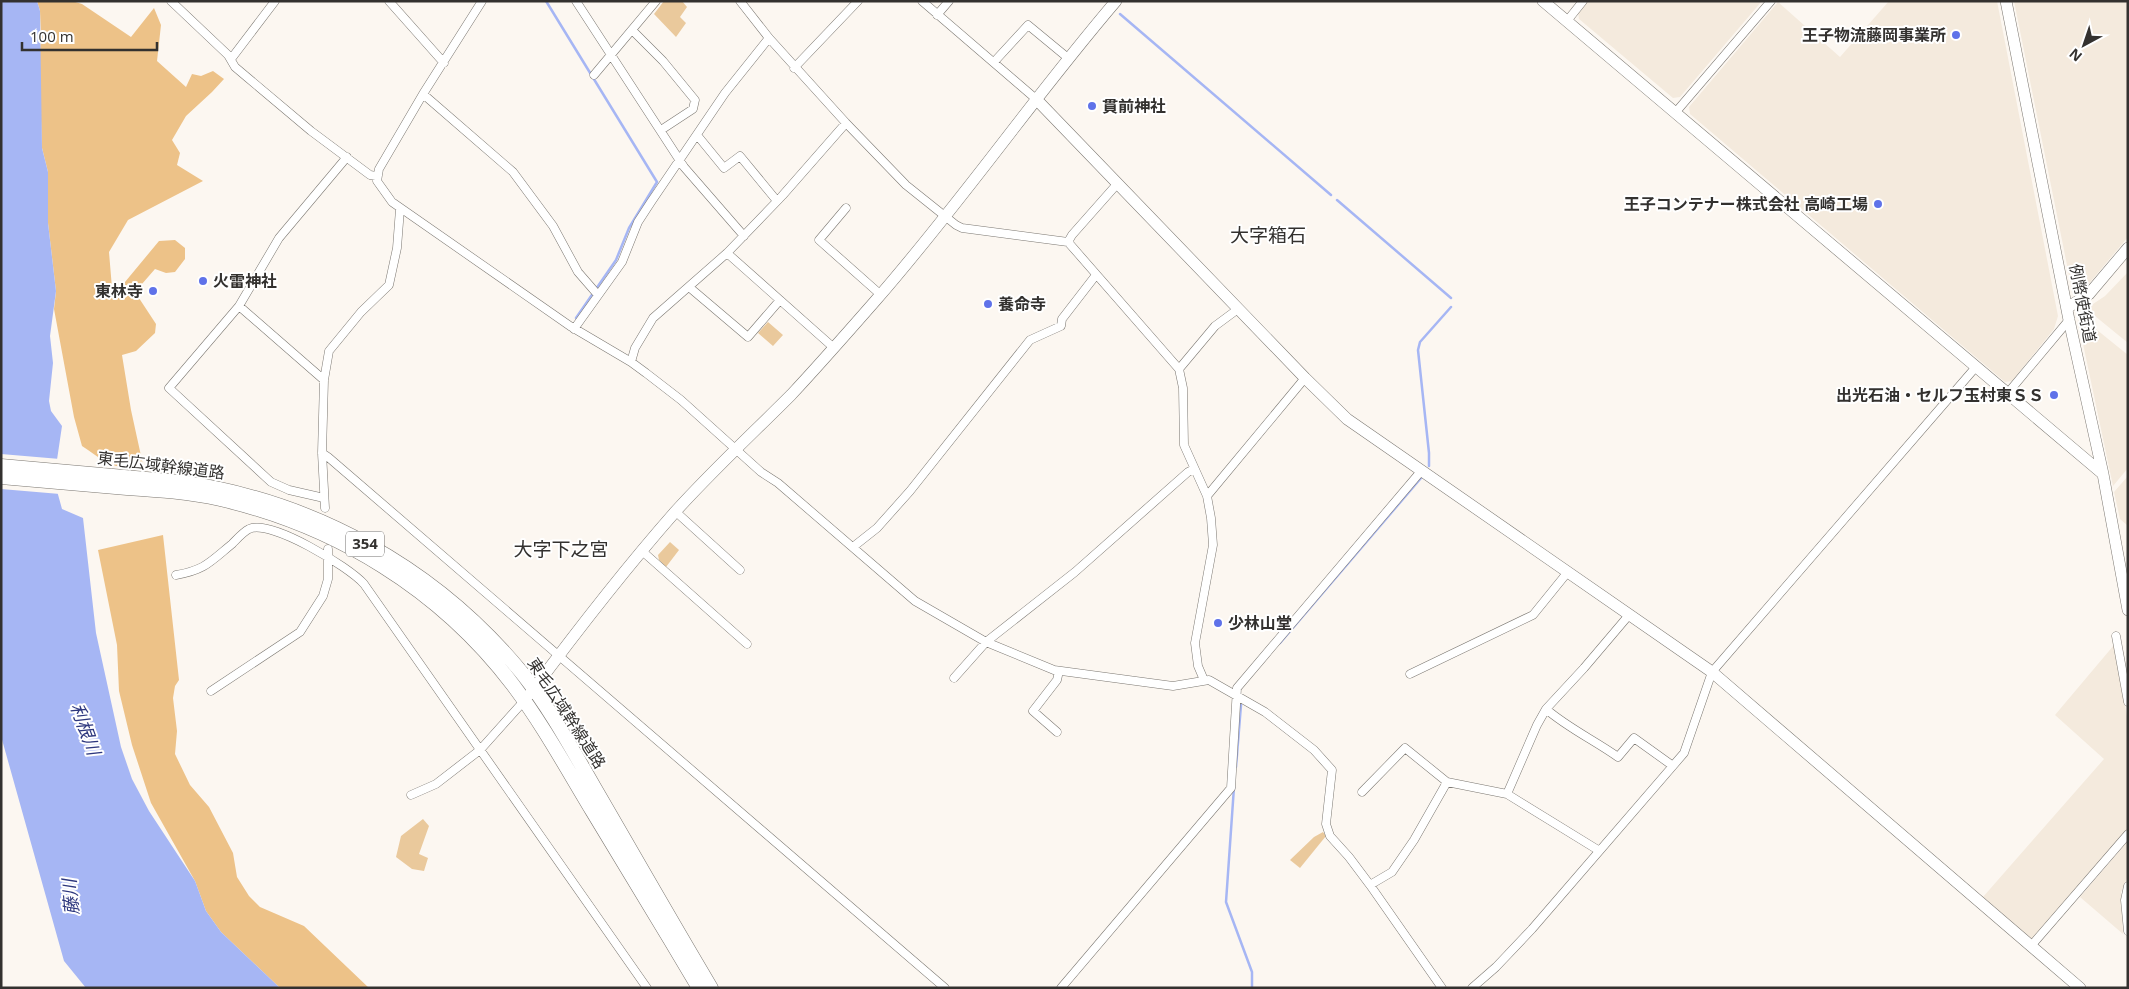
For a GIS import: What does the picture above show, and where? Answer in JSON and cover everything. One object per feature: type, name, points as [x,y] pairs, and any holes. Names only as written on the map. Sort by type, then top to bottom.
[{"type":"highway","name":"東毛広域幹線道路","points":[[1,466],[154,484],[275,514],[317,530],[365,554],[414,586],[486,654],[524,701],[699,988]]},
{"type":"highway","name":"東毛広域幹線道路","points":[[1,477],[154,484],[199,484],[276,503],[357,539],[386,555],[441,592],[498,645],[533,688],[577,758],[711,988]]},
{"type":"street","points":[[171,1],[231,59],[235,67],[370,175],[376,176]]},
{"type":"street","points":[[231,59],[276,1]]},
{"type":"street","points":[[389,1],[444,63]]},
{"type":"street","points":[[376,176],[423,94],[482,1]]},
{"type":"street","points":[[576,1],[680,159],[744,236]]},
{"type":"street","points":[[594,75],[656,1]]},
{"type":"street","points":[[740,1],[794,68],[906,185],[962,228],[1068,242],[1179,369],[1183,388],[1184,445],[1207,496],[1213,545],[1195,643],[1198,666],[1204,680]]},
{"type":"street","points":[[794,68],[858,1]]},
{"type":"street","points":[[922,1],[1036,99],[1305,378],[1347,419],[1712,672],[2080,988]]},
{"type":"street","points":[[937,15],[949,1]]},
{"type":"street","points":[[411,795],[436,784],[480,750],[524,701],[642,551],[676,512],[789,397],[881,295],[946,217],[1068,58],[1116,1]]},
{"type":"street","points":[[1543,1],[1975,368],[2103,474]]},
{"type":"street","points":[[1567,21],[1583,1]]},
{"type":"street","points":[[1675,113],[1771,1]]},
{"type":"street","name":"例幣使街道","points":[[2006,1],[2069,320],[2103,474],[2128,610]]},
{"type":"street","points":[[994,62],[1028,25],[1068,58]]},
{"type":"street","points":[[632,30],[663,61],[695,100],[693,109],[661,130]]},
{"type":"street","points":[[574,329],[627,253],[638,222],[680,159],[725,93],[769,38]]},
{"type":"street","points":[[423,94],[513,172],[553,226],[578,272],[598,295]]},
{"type":"street","points":[[631,362],[635,348],[653,318],[728,253],[846,123]]},
{"type":"street","points":[[697,135],[724,168],[740,156],[777,201]]},
{"type":"street","points":[[324,498],[289,490],[271,482],[169,388],[239,306],[279,238],[347,157]]},
{"type":"street","points":[[376,176],[380,186],[400,209],[574,329],[631,362],[668,389],[915,602],[986,642],[1059,671],[1173,686],[1209,680],[1265,712],[1314,750],[1332,770],[1326,824],[1328,831],[1370,885],[1442,988]]},
{"type":"street","points":[[1068,242],[1118,183]]},
{"type":"street","points":[[846,208],[819,240],[881,295]]},
{"type":"street","points":[[325,508],[322,454],[324,380],[329,351],[361,312],[389,285],[397,248],[400,209]]},
{"type":"street","points":[[2067,308],[2089,294],[2128,248]]},
{"type":"street","points":[[728,253],[834,348]]},
{"type":"street","points":[[853,547],[877,528],[910,491],[1030,340],[1061,326],[1062,319],[1096,275]]},
{"type":"street","points":[[689,287],[748,337],[780,300]]},
{"type":"street","points":[[239,306],[324,380]]},
{"type":"street","points":[[1179,369],[1215,326],[1238,309]]},
{"type":"street","points":[[2007,394],[2069,320]]},
{"type":"street","points":[[1472,988],[1496,967],[1532,929],[1598,850],[1684,753],[1712,672],[1975,368]]},
{"type":"street","points":[[1207,496],[1305,378]]},
{"type":"street","points":[[322,454],[336,463],[945,988]]},
{"type":"street","points":[[954,678],[986,642],[1075,572],[1188,472],[1194,469]]},
{"type":"street","points":[[1061,988],[1231,788],[1237,688],[1422,470]]},
{"type":"street","points":[[676,512],[740,570]]},
{"type":"street","points":[[176,575],[196,571],[211,562],[246,530],[255,527],[284,534],[329,558],[353,574],[364,584],[647,988]]},
{"type":"street","points":[[211,692],[300,632],[323,596],[328,579],[328,549]]},
{"type":"street","points":[[642,551],[747,644]]},
{"type":"street","points":[[1410,674],[1533,615],[1567,573]]},
{"type":"street","points":[[1507,794],[1537,725],[1546,709],[1629,615]]},
{"type":"street","points":[[2116,636],[2128,702]]},
{"type":"street","points":[[1057,732],[1033,711],[1057,680],[1059,671]]},
{"type":"street","points":[[1546,709],[1562,723],[1618,756],[1634,738],[1673,766]]},
{"type":"street","points":[[1362,792],[1405,748],[1447,782],[1507,794],[1598,850]]},
{"type":"street","points":[[1370,885],[1392,872],[1414,840],[1447,782]]},
{"type":"street","points":[[2031,946],[2128,834]]},
{"type":"street","points":[[2128,886],[2125,900],[2128,931]]},
{"type":"shaded area","points":[[37,1],[72,1],[82,4],[131,37],[154,8],[161,25],[157,61],[186,87],[192,74],[201,76],[213,71],[224,79],[186,116],[172,140],[180,153],[177,165],[203,181],[128,220],[109,252],[113,300],[118,298],[125,282],[159,241],[175,240],[185,248],[185,259],[175,272],[166,273],[155,269],[135,292],[156,324],[155,333],[136,351],[122,355],[143,465],[125,467],[110,464],[82,446],[74,417],[54,309],[56,291],[48,223],[48,172],[42,148],[39,62],[41,37],[40,11]]},
{"type":"shaded area","points":[[664,1],[682,1],[687,7],[680,17],[686,23],[676,37],[654,14]]},
{"type":"shaded area","points":[[1587,1],[1762,1],[1680,97],[1673,98],[1579,19],[1578,12]]},
{"type":"shaded area","points":[[1889,1],[1997,1],[2058,316],[2054,329],[2012,381],[2005,382],[1690,114],[1689,107],[1778,2],[1840,57]]},
{"type":"shaded area","points":[[2014,1],[2128,1],[2128,237],[2081,293],[2072,290]]},
{"type":"shaded area","points":[[2128,272],[2128,343],[2084,307],[2090,306],[2105,296]]},
{"type":"shaded area","points":[[2081,317],[2128,355],[2128,468],[2113,486],[2078,320]]},
{"type":"shaded area","points":[[768,322],[783,335],[773,346],[758,333]]},
{"type":"shaded area","points":[[2128,476],[2128,526],[2120,519],[2114,492]]},
{"type":"shaded area","points":[[163,535],[179,680],[175,686],[173,698],[177,731],[175,754],[190,785],[209,807],[233,853],[237,877],[249,896],[260,907],[304,926],[369,988],[280,988],[221,932],[206,911],[195,881],[151,803],[132,745],[119,691],[117,645],[98,550]]},
{"type":"shaded area","points":[[670,542],[679,550],[666,567],[659,560],[658,555]]},
{"type":"shaded area","points":[[2114,645],[2128,722],[2128,829],[2032,939],[1983,897],[2104,759],[2055,715]]},
{"type":"shaded area","points":[[423,819],[429,826],[419,854],[428,858],[424,871],[412,869],[396,857],[401,836]]},
{"type":"shaded area","points":[[1323,832],[1326,836],[1300,868],[1290,860],[1314,837]]},
{"type":"shaded area","points":[[2128,841],[2128,876],[2121,892],[2123,934],[2080,897]]},
{"type":"water","points":[[1,1],[37,1],[40,11],[42,148],[48,172],[48,223],[56,291],[50,336],[53,363],[49,401],[51,411],[62,426],[54,480],[62,509],[83,518],[96,633],[121,747],[132,779],[149,811],[195,881],[206,911],[221,932],[280,988],[86,988],[64,961],[1,736]]},
{"type":"pier","points":[[1,454],[60,459],[56,479],[60,494],[1,489]]},
{"type":"waterway","points":[[546,1],[657,182],[629,228],[616,260],[576,318]]},
{"type":"waterway","points":[[1120,14],[1331,195]]},
{"type":"waterway","points":[[1337,200],[1451,298]]},
{"type":"waterway","points":[[1429,466],[1418,350],[1420,342],[1451,307]]},
{"type":"waterway","points":[[1280,643],[1421,478]]},
{"type":"waterway","points":[[1236,767],[1241,705]]},
{"type":"waterway","points":[[1234,787],[1226,902],[1252,972],[1252,988]]},
{"type":"place","name":"王子物流藤岡事業所","points":[[1956,35]]},
{"type":"place","name":"貫前神社","points":[[1092,106]]},
{"type":"place","name":"王子コンテナー株式会社 高崎工場","points":[[1878,204]]},
{"type":"place","name":"火雷神社","points":[[203,281]]},
{"type":"place","name":"東林寺","points":[[153,291]]},
{"type":"place","name":"養命寺","points":[[988,304]]},
{"type":"place","name":"出光石油・セルフ玉村東ＳＳ","points":[[2054,395]]},
{"type":"place","name":"少林山堂","points":[[1218,623]]},
{"type":"district","name":"大字箱石","points":[[1268,235]]},
{"type":"district","name":"大字下之宮","points":[[561,549]]},
{"type":"water label","name":"利根川","points":[[85,729]]},
{"type":"water label","name":"藤川","points":[[71,897]]}]
